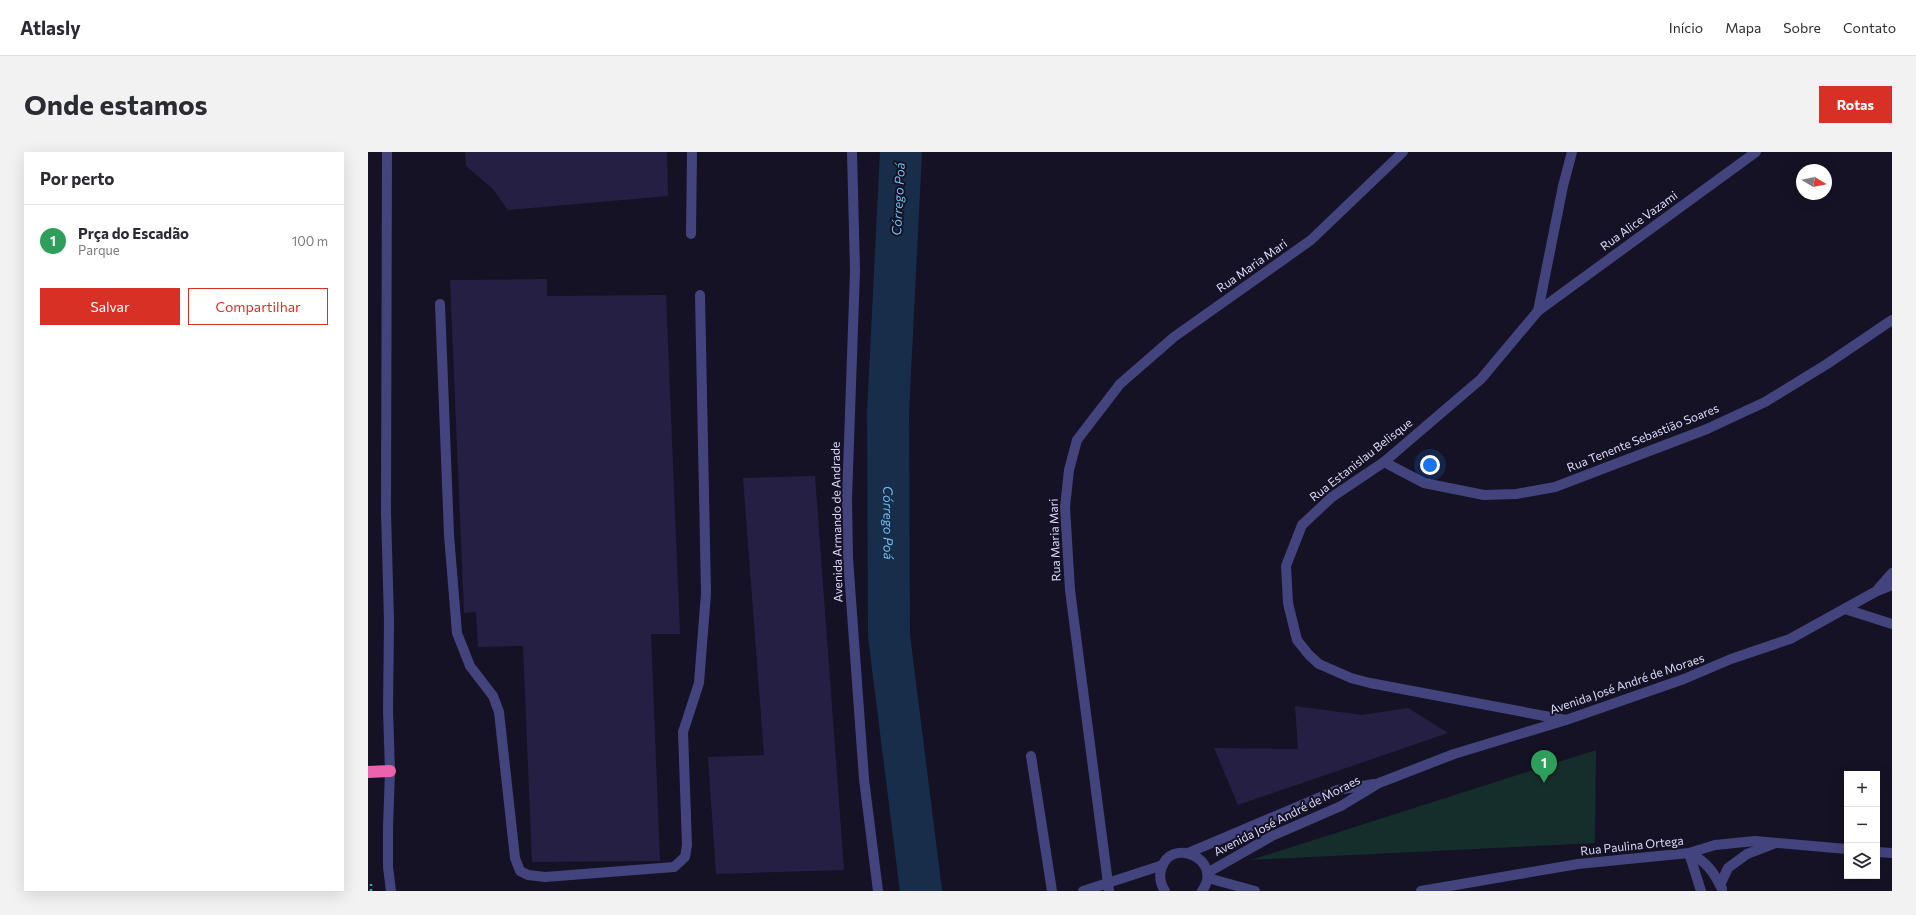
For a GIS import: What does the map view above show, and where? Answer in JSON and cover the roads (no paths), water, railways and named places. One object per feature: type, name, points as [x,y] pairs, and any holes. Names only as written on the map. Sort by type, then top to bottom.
[{"type":"highway","points":[[368,772],[390,771]]},
{"type":"street","points":[[387,152],[386,496],[390,771],[388,867],[390,891]]},
{"type":"street","points":[[691,234],[692,152]]},
{"type":"street","name":"Avenida Armando de Andrade","points":[[852,152],[855,271],[847,498],[848,558],[864,779],[878,891]]},
{"type":"street","name":"Rua Maria Mari","points":[[1108,888],[1070,590],[1065,507],[1069,470],[1077,440],[1126,379],[1174,337],[1311,240],[1403,152]]},
{"type":"street","name":"Rua Estanislau Belisque","points":[[1566,720],[1370,683],[1351,678],[1319,664],[1309,655],[1297,640],[1288,603],[1286,566],[1302,525],[1332,497],[1384,462],[1481,379],[1538,311],[1563,186],[1572,152]]},
{"type":"street","name":"Rua Alice Vazami","points":[[1538,311],[1756,152]]},
{"type":"street","points":[[440,304],[449,535],[457,632],[470,666],[493,696],[499,712],[515,858],[520,871],[528,875],[545,876],[674,867],[685,857],[687,845],[683,732],[699,683],[706,593],[700,295]]},
{"type":"street","name":"Rua Tenente Sebastião Soares","points":[[1384,462],[1424,483],[1484,495],[1516,494],[1556,487],[1707,429],[1765,402],[1827,364],[1892,320]]},
{"type":"street","name":"Avenida José André de Moraes","points":[[1875,592],[1892,573]]},
{"type":"street","name":"Avenida José André de Moraes","points":[[1207,875],[1272,836],[1341,806],[1379,783],[1454,754],[1566,720],[1684,679],[1731,659],[1790,639],[1875,592],[1892,585]]},
{"type":"street","points":[[1845,609],[1892,624]]},
{"type":"street","points":[[1032,756],[1052,891]]},
{"type":"street","name":"Avenida José André de Moraes","points":[[1163,866],[1175,855],[1188,853],[1337,790],[1379,783]]},
{"type":"street","name":"Rua Paulina Ortega","points":[[1421,891],[1578,864],[1689,853],[1715,845],[1755,841],[1844,849]]},
{"type":"street","points":[[1721,888],[1728,868],[1747,854],[1776,842]]},
{"type":"street","points":[[1880,852],[1892,854]]},
{"type":"street","points":[[1188,853],[1199,858],[1204,863],[1207,875],[1202,891]]},
{"type":"street","points":[[1689,853],[1701,859],[1711,868],[1721,888]]},
{"type":"street","points":[[1689,853],[1701,891]]},
{"type":"street","points":[[1083,891],[1108,888],[1163,866],[1161,882],[1165,891]]},
{"type":"street","points":[[1207,875],[1255,891]]},
{"type":"waterway","name":"Córrego Poá","points":[[901,152],[888,413],[889,636],[921,891]]},
{"type":"place","name":"Prça do Escadão","points":[[1544,783]]}]
